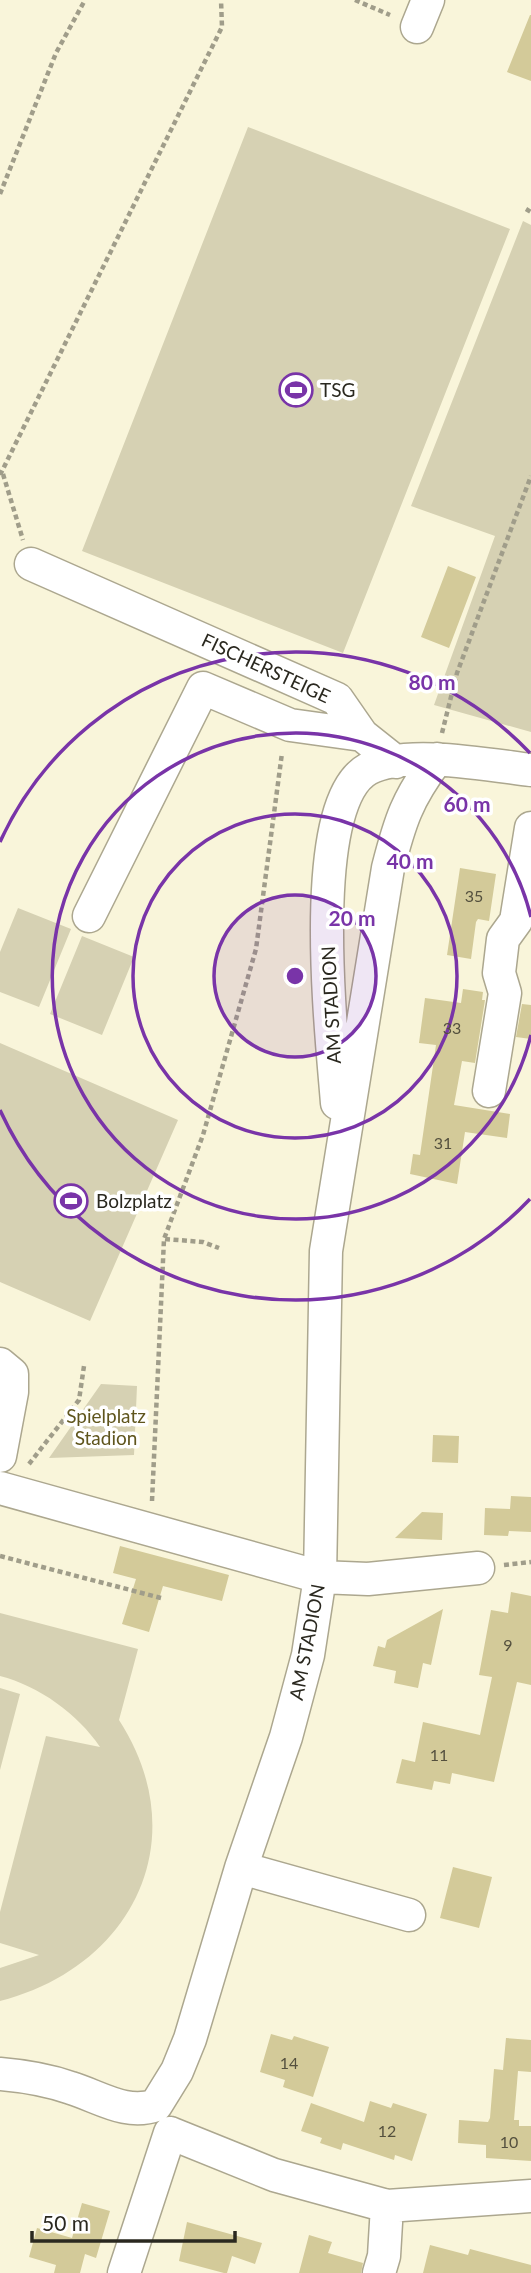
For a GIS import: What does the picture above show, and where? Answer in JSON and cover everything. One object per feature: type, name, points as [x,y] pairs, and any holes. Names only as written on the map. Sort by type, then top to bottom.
[{"type":"street","name":"FISCHERSTEIGE","points":[[31,564],[337,699],[362,735],[397,762]]},
{"type":"street","points":[[89,916],[203,688],[289,725],[362,735]]},
{"type":"street","points":[[397,762],[437,759],[531,770]]},
{"type":"street","name":"AM STADION","points":[[156,2105],[177,2071],[190,2039],[302,1678],[320,1577],[326,1251],[382,902],[399,823],[413,791],[437,759]]},
{"type":"street","name":"AM STADION","points":[[341,1157],[327,979],[332,836],[342,801],[352,782],[369,768],[397,762]]},
{"type":"street","points":[[489,1091],[505,993],[499,973],[503,939],[516,920],[531,828]]},
{"type":"street","points":[[0,1364],[12,1374],[12,1392],[0,1456]]},
{"type":"street","points":[[4,1489],[320,1577],[368,1579],[478,1568]]},
{"type":"street","points":[[241,1868],[408,1916]]},
{"type":"street","points":[[0,2074],[48,2082],[129,2109],[142,2110],[156,2105],[170,2133],[274,2175],[387,2206],[531,2196]]},
{"type":"street","points":[[124,2273],[170,2133]]},
{"type":"street","points":[[379,2273],[384,2256],[387,2206]]},
{"type":"path","points":[[0,194],[56,53],[85,0]]},
{"type":"path","points":[[31,564],[1,474],[222,27],[221,0]]},
{"type":"path","points":[[355,0],[422,13]]},
{"type":"path","points":[[437,759],[457,673],[531,476]]},
{"type":"path","points":[[150,1530],[164,1239],[203,1135],[257,949],[284,740],[289,725]]},
{"type":"path","points":[[164,1239],[203,1242],[219,1248]]},
{"type":"path","points":[[4,1489],[79,1400],[84,1366]]},
{"type":"path","points":[[0,1556],[161,1598]]},
{"type":"green space","name":"TSG","points":[[248,127],[510,229],[343,653],[82,551]]},
{"type":"green space","points":[[523,221],[531,225],[531,732],[434,705],[495,536],[411,506]]},
{"type":"green space","points":[[18,908],[71,929],[39,1007],[0,992],[0,952]]},
{"type":"green space","points":[[82,936],[134,957],[102,1035],[50,1014]]},
{"type":"green space","name":"Bolzplatz","points":[[0,1043],[178,1120],[90,1321],[0,1282]]},
{"type":"green space","name":"Spielplatz Stadion","points":[[101,1384],[137,1386],[134,1455],[49,1458]]},
{"type":"green space","points":[[0,1613],[138,1649],[119,1720],[141,1765],[152,1809],[150,1852],[138,1892],[116,1929],[86,1959],[46,1984],[0,2001],[0,1968],[39,1955],[0,1943],[0,1912],[46,1736],[100,1747],[81,1723],[56,1703],[29,1687],[0,1676]]},
{"type":"green space","points":[[0,1688],[20,1694],[0,1770]]},
{"type":"building","points":[[531,15],[531,81],[507,72]]},
{"type":"building","points":[[448,566],[476,577],[449,648],[421,637]]},
{"type":"building","points":[[460,868],[496,874],[489,921],[478,919],[476,922],[471,959],[447,955]]},
{"type":"building","points":[[463,989],[483,992],[482,1000],[485,1000],[475,1063],[462,1061],[454,1105],[510,1114],[507,1138],[465,1132],[457,1184],[410,1174],[413,1154],[420,1155],[436,1045],[419,1043],[425,998],[461,1003]]},
{"type":"building","points":[[522,1004],[531,1005],[531,1039],[516,1037]]},
{"type":"building","points":[[433,1435],[459,1436],[458,1463],[432,1462]]},
{"type":"building","points":[[511,1496],[531,1497],[531,1532],[509,1531],[508,1536],[484,1535],[485,1508],[510,1509]]},
{"type":"building","points":[[422,1512],[443,1513],[442,1540],[395,1538]]},
{"type":"building","points":[[120,1546],[229,1575],[222,1601],[163,1586],[149,1632],[122,1624],[136,1579],[113,1573]]},
{"type":"building","points":[[511,1592],[531,1596],[531,1685],[517,1682],[494,1782],[452,1773],[450,1784],[434,1781],[432,1790],[396,1783],[402,1759],[415,1762],[423,1722],[480,1735],[492,1677],[479,1675],[491,1610],[508,1613]]},
{"type":"building","points":[[443,1609],[431,1665],[423,1663],[418,1688],[394,1683],[396,1671],[373,1666],[378,1646],[385,1648],[387,1640]]},
{"type":"building","points":[[453,1867],[492,1877],[479,1928],[440,1918]]},
{"type":"building","points":[[271,2034],[292,2040],[294,2036],[329,2047],[313,2097],[283,2087],[285,2080],[260,2072]]},
{"type":"building","points":[[506,2038],[531,2040],[531,2072],[518,2071],[514,2120],[519,2120],[519,2126],[531,2126],[531,2161],[486,2158],[486,2145],[458,2143],[459,2120],[488,2122],[490,2118],[494,2069],[503,2070]]},
{"type":"building","points":[[370,2101],[391,2108],[393,2103],[427,2114],[412,2161],[395,2155],[394,2160],[343,2143],[341,2150],[320,2143],[322,2138],[301,2131],[311,2103],[364,2122]]},
{"type":"building","points":[[82,2203],[110,2211],[96,2258],[85,2254],[80,2273],[54,2273],[56,2265],[29,2257],[37,2228],[72,2238]]},
{"type":"building","points":[[187,2222],[262,2243],[255,2264],[232,2256],[227,2273],[224,2273],[179,2261]]},
{"type":"building","points":[[309,2235],[332,2242],[328,2253],[363,2263],[361,2273],[299,2273]]},
{"type":"building","points":[[430,2245],[468,2255],[470,2249],[531,2265],[531,2273],[423,2273]]},
{"type":"place","name":"TSG","points":[[296,390]]},
{"type":"place","name":"Bolzplatz","points":[[71,1201]]}]
